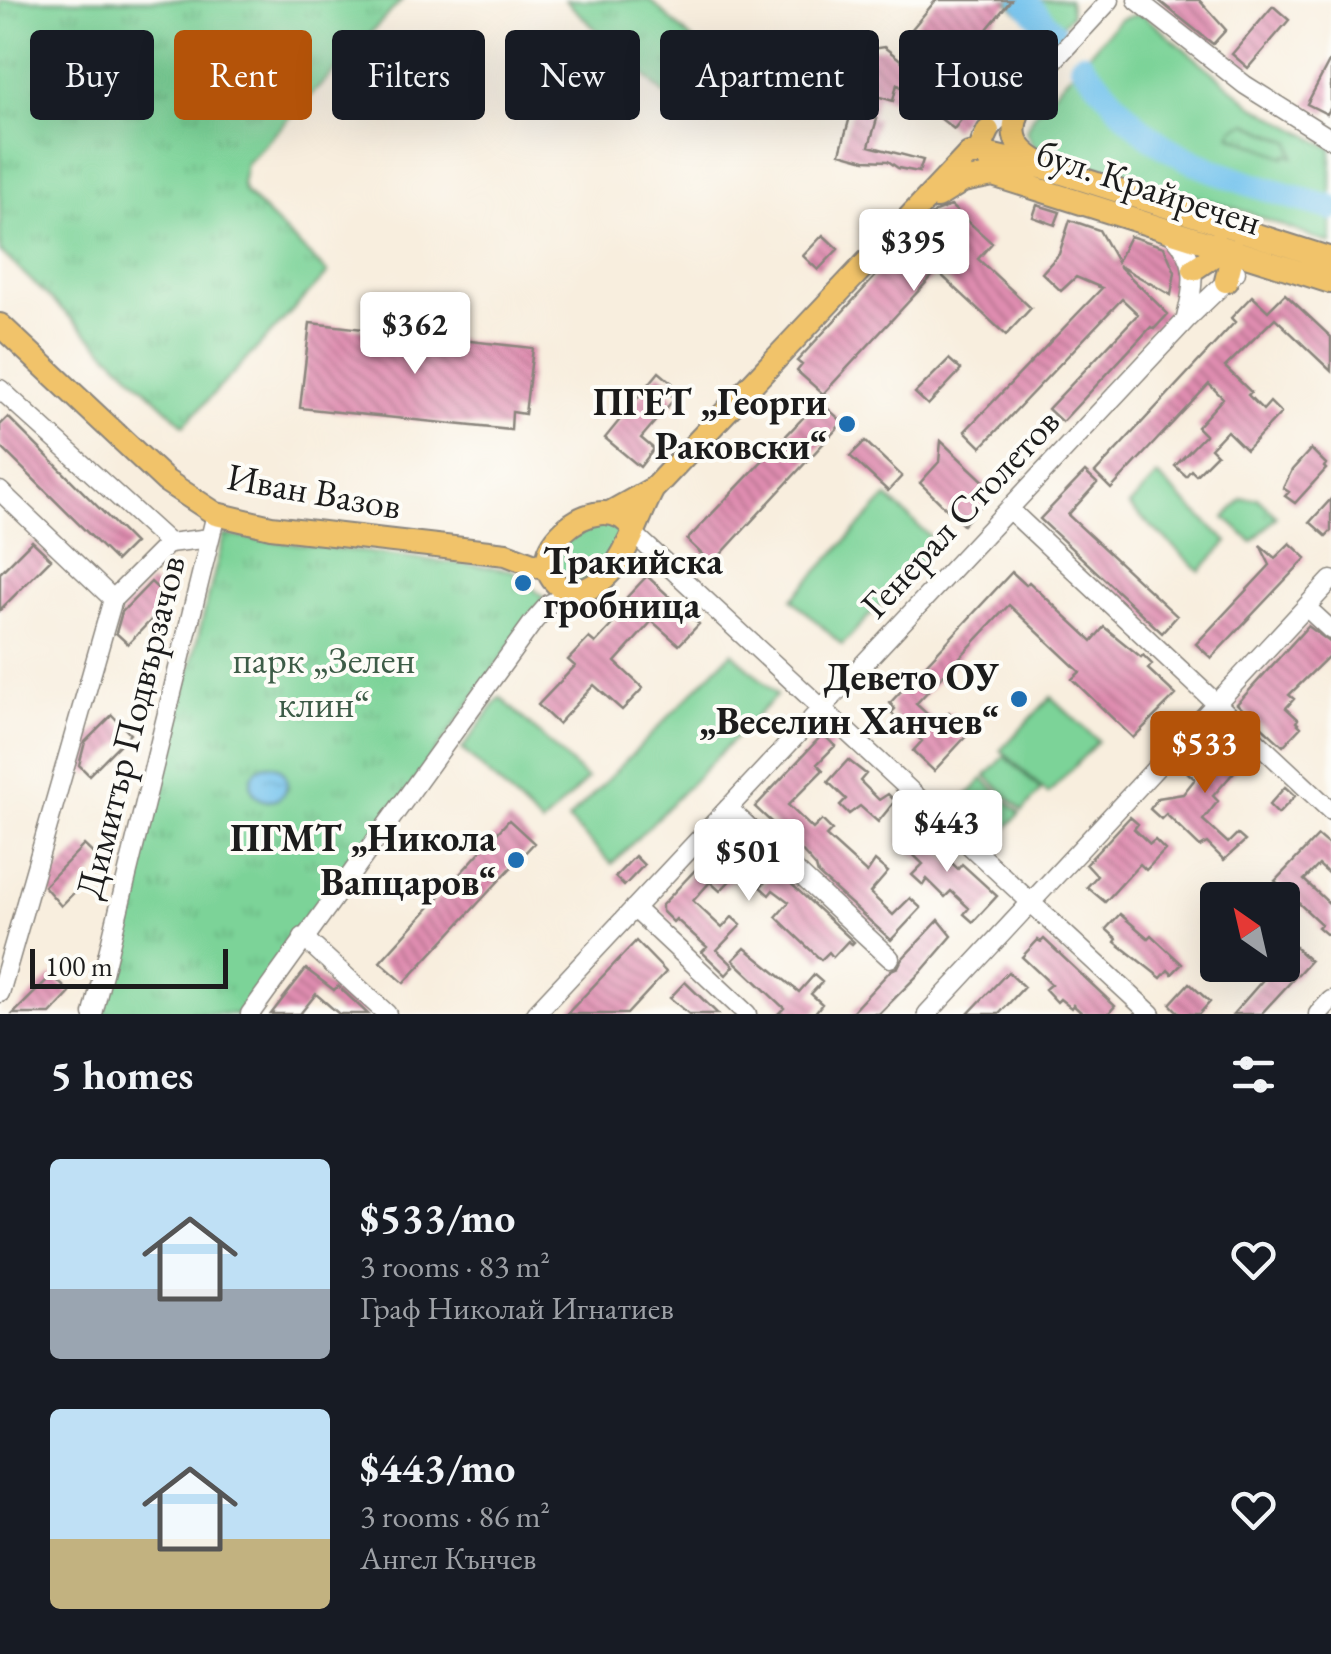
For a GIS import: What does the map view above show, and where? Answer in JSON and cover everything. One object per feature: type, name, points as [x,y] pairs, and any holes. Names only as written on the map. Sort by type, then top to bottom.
[{"type":"main road","points":[[1015,120],[1014,133],[1023,152],[1050,169]]},
{"type":"main road","points":[[654,488],[611,512],[586,517],[554,539],[547,558],[549,572],[558,585],[571,593],[597,585],[618,561],[654,488],[898,226],[979,147],[1000,177]]},
{"type":"main road","name":"бул. Крайречен","points":[[979,147],[1050,169],[1170,220]]},
{"type":"main road","name":"бул. Крайречен","points":[[898,226],[956,184],[980,175],[1170,220],[1270,251],[1331,260]]},
{"type":"main road","points":[[1170,220],[1226,250],[1270,251]]},
{"type":"main road","points":[[1194,269],[1226,250]]},
{"type":"main road","points":[[1226,250],[1232,264],[1226,280]]},
{"type":"main road","name":"бул. Крайречен","points":[[1270,251],[1331,282]]},
{"type":"main road","name":"Иван Вазов","points":[[1,329],[166,482],[216,514],[271,527],[506,554],[549,572]]},
{"type":"main road","points":[[611,512],[624,518],[633,531]]},
{"type":"main road","name":"Иван Вазов","points":[[506,554],[554,539]]},
{"type":"street","points":[[1087,0],[1088,24]]},
{"type":"street","points":[[1058,56],[1110,0]]},
{"type":"street","points":[[1137,0],[1245,85],[1331,139]]},
{"type":"street","points":[[979,147],[1002,120]]},
{"type":"street","points":[[1170,220],[1194,269],[1186,320]]},
{"type":"street","name":"Генерал Столетов","points":[[539,1013],[1186,320],[1226,280],[1270,251]]},
{"type":"street","points":[[0,389],[170,543]]},
{"type":"street","name":"Димитър Подвързачов","points":[[0,491],[113,599],[0,993]]},
{"type":"street","points":[[1009,508],[1331,811]]},
{"type":"street","name":"Димитър Подвързачов","points":[[93,1014],[216,514]]},
{"type":"street","points":[[633,531],[1151,1014]]},
{"type":"street","points":[[113,599],[170,543],[210,538]]},
{"type":"street","points":[[618,561],[640,555],[667,563]]},
{"type":"street","points":[[534,621],[549,572]]},
{"type":"street","points":[[927,1014],[1331,580]]},
{"type":"street","points":[[250,1014],[534,621],[549,604],[571,593]]},
{"type":"street","points":[[1306,607],[1331,630]]},
{"type":"street","points":[[728,808],[890,958]]},
{"type":"street","points":[[634,908],[747,1014]]},
{"type":"street","points":[[303,937],[387,1014]]},
{"type":"street","points":[[1318,1014],[1331,1000]]},
{"type":"green space","points":[[0,0],[402,0],[373,30],[332,30],[332,74],[312,95],[312,30],[174,30],[174,120],[288,120],[246,164],[242,184],[245,193],[328,273],[184,425],[0,251]]},
{"type":"green space","points":[[565,0],[650,0],[682,30],[660,30],[660,90],[640,71],[640,30],[597,30]]},
{"type":"green space","points":[[1005,0],[1069,0],[1071,15],[1057,30],[1040,30]]},
{"type":"green space","points":[[1144,16],[1253,105],[1331,148],[1331,244],[1240,210],[1033,146],[1026,131],[1031,120],[1058,120],[1058,87],[1120,19]]},
{"type":"green space","points":[[1247,123],[1291,142],[1294,157],[1230,135],[1234,128]]},
{"type":"green space","points":[[1157,476],[1228,542],[1200,571],[1129,506]]},
{"type":"green space","points":[[887,497],[937,543],[842,645],[792,599]]},
{"type":"green space","points":[[1257,498],[1277,516],[1252,542],[1225,518],[1242,499]]},
{"type":"green space","points":[[604,519],[622,534],[619,544],[592,579],[573,583],[557,573],[562,543]]},
{"type":"green space","name":"парк „Зелен клин“","points":[[224,535],[512,570],[544,598],[251,1014],[102,1014]]},
{"type":"green space","points":[[732,652],[777,695],[612,864],[568,820]]},
{"type":"green space","points":[[500,697],[587,779],[542,825],[462,749]]},
{"type":"green space","points":[[1051,697],[1098,741],[1048,794],[1001,750]]},
{"type":"green space","points":[[1005,756],[1041,790],[1023,811],[986,776]]},
{"type":"green space","points":[[983,779],[1020,813],[1001,834],[964,799]]},
{"type":"water","points":[[269,765],[282,770],[287,783],[282,796],[269,801],[256,796],[251,783],[256,770]]},
{"type":"building","points":[[936,0],[1011,0],[988,30],[911,30]]},
{"type":"building","points":[[1158,0],[1199,0],[1226,30],[1213,44]]},
{"type":"building","points":[[1273,6],[1289,20],[1248,68],[1232,54]]},
{"type":"building","points":[[884,47],[899,59],[899,86],[893,101],[879,97],[879,48]]},
{"type":"building","points":[[1331,58],[1331,107],[1327,114],[1307,104]]},
{"type":"building","points":[[849,120],[877,120],[869,146],[923,160],[919,172],[898,168],[888,161],[840,153]]},
{"type":"building","points":[[942,120],[961,120],[954,129]]},
{"type":"building","points":[[1037,205],[1060,212],[1055,225],[1033,217]]},
{"type":"building","points":[[951,206],[992,243],[978,259],[1031,308],[1006,335],[937,271],[823,394],[797,371],[802,365],[797,361],[935,212]]},
{"type":"building","points":[[1070,220],[1099,230],[1117,262],[1130,236],[1164,247],[1175,272],[1171,295],[1118,265],[1168,314],[1154,329],[1151,327],[1062,422],[1048,409],[1138,314],[1122,299],[981,447],[965,431],[1102,288],[1076,277],[1061,291],[1042,273],[1059,254]]},
{"type":"building","points":[[823,235],[838,249],[818,270],[803,256]]},
{"type":"building","points":[[1285,294],[1331,337],[1331,371],[1275,318],[1225,367],[1263,410],[1270,402],[1281,413],[1246,450],[1227,431],[1211,448],[1217,454],[1196,475],[1191,470],[1186,476],[1175,466],[1205,435],[1197,427],[1223,398],[1209,384],[1111,489],[1095,473],[1235,322],[1231,318],[1252,296],[1268,311]]},
{"type":"building","points":[[310,323],[533,348],[525,414],[512,412],[511,430],[300,408]]},
{"type":"building","points":[[949,359],[961,370],[928,405],[915,393]]},
{"type":"building","points":[[659,372],[672,383],[666,391],[675,398],[641,438],[654,449],[640,467],[605,438]]},
{"type":"building","points":[[819,401],[843,422],[712,564],[687,540]]},
{"type":"building","points":[[8,417],[134,543],[116,561],[0,446],[0,425]]},
{"type":"building","points":[[865,441],[902,476],[888,491],[850,456]]},
{"type":"building","points":[[941,441],[990,487],[990,496],[963,525],[920,483],[939,462]]},
{"type":"building","points":[[1311,449],[1326,469],[1295,503],[1285,496],[1289,492],[1283,488],[1292,470]]},
{"type":"building","points":[[1085,472],[1097,483],[1068,515],[1177,616],[1162,633],[1040,519]]},
{"type":"building","points":[[1331,499],[1331,531],[1326,536],[1310,522]]},
{"type":"building","points":[[32,541],[51,559],[0,610],[0,573]]},
{"type":"building","points":[[1290,543],[1306,558],[1211,658],[1196,644],[1270,565],[1260,545],[1275,558]]},
{"type":"building","points":[[1012,572],[1026,585],[1029,582],[1092,641],[1104,627],[1143,655],[1152,664],[1148,669],[1176,695],[1133,738],[1072,679],[1080,672],[1009,605],[916,704],[938,724],[949,712],[970,732],[934,771],[913,751],[922,741],[891,713],[895,709],[890,703]]},
{"type":"building","points":[[647,576],[699,624],[679,645],[652,621],[615,662],[643,688],[622,710],[594,685],[558,724],[538,705],[575,666],[568,660],[589,638],[595,643],[632,603],[627,597]]},
{"type":"building","points":[[151,582],[170,600],[128,644],[116,633],[122,612]]},
{"type":"building","points":[[1308,626],[1331,643],[1331,654],[1289,695],[1294,699],[1286,708],[1301,727],[1283,746],[1237,704]]},
{"type":"building","points":[[112,715],[130,734],[89,775],[79,765],[85,742]]},
{"type":"building","points":[[1222,732],[1249,755],[1213,796],[1218,801],[1203,820],[1228,843],[1237,834],[1245,841],[1224,860],[1207,843],[1200,847],[1166,814],[1161,819],[1150,809],[1158,798],[1183,794],[1195,779],[1188,773]]},
{"type":"building","points":[[823,734],[835,746],[817,764],[823,770],[788,805],[813,829],[822,820],[832,830],[826,836],[867,873],[875,861],[888,872],[870,893],[893,915],[910,898],[921,908],[891,940],[818,874],[797,846],[755,807]]},
{"type":"building","points":[[848,760],[866,774],[860,781],[879,800],[888,794],[895,801],[878,822],[860,806],[849,814],[840,805],[846,799],[828,782]]},
{"type":"building","points":[[1285,787],[1295,796],[1278,814],[1269,805]]},
{"type":"building","points":[[1130,817],[1138,824],[1134,829],[1150,844],[1155,840],[1165,850],[1146,870],[1140,864],[1105,902],[1087,887],[1097,876],[1086,864]]},
{"type":"building","points":[[509,820],[534,843],[404,983],[380,962]]},
{"type":"building","points":[[912,825],[958,869],[962,864],[997,896],[973,922],[964,914],[969,908],[951,891],[945,897],[927,879],[923,885],[912,875],[923,864],[899,841]]},
{"type":"building","points":[[733,830],[854,942],[848,941],[833,957],[829,952],[821,960],[776,917],[789,902],[773,890],[769,895],[760,887],[767,880],[748,862],[720,891],[710,882],[693,901],[722,928],[732,917],[741,925],[717,950],[734,966],[726,975],[702,952],[707,947],[676,919],[673,922],[662,911],[662,905]]},
{"type":"building","points":[[1318,836],[1331,847],[1331,876],[1319,865],[1304,880],[1331,905],[1331,933],[1326,934],[1318,927],[1321,924],[1300,904],[1300,882],[1275,881]]},
{"type":"building","points":[[84,845],[103,863],[61,906],[44,886]]},
{"type":"building","points":[[635,856],[644,865],[624,886],[615,877]]},
{"type":"building","points":[[1120,914],[1148,938],[1151,935],[1182,964],[1161,978],[1115,942],[1117,939],[1106,929]]},
{"type":"building","points":[[939,920],[952,936],[921,972],[879,1014],[850,1014],[898,967]]},
{"type":"building","points":[[1044,939],[1115,1006],[1108,1014],[1083,1014],[1060,999],[1057,1002],[1045,989],[1051,984],[1022,957],[1038,940]]},
{"type":"building","points":[[636,941],[666,972],[627,1014],[567,1014]]},
{"type":"building","points":[[745,948],[799,992],[814,975],[822,982],[811,994],[822,1004],[814,1014],[778,1014],[784,1008],[733,960]]},
{"type":"building","points":[[1300,952],[1310,961],[1300,972]]},
{"type":"building","points":[[306,969],[334,990],[338,986],[368,1014],[339,1014],[316,994],[300,1014],[271,1014]]},
{"type":"building","points":[[1008,972],[1024,987],[999,1014],[968,1014]]},
{"type":"building","points":[[52,975],[70,993],[50,1014],[13,1014]]},
{"type":"building","points":[[685,982],[718,1014],[689,1014],[670,998]]},
{"type":"building","points":[[1261,982],[1291,982],[1261,1014],[1233,1014]]},
{"type":"building","points":[[1189,983],[1210,1002],[1199,1014],[1180,1014],[1170,1004]]},
{"type":"waterway","points":[[1024,0],[1051,30]]},
{"type":"waterway","points":[[1082,64],[1130,119],[1164,146],[1224,175],[1331,208]]},
{"type":"place","name":"ПГЕТ „Георги Раковски“","points":[[847,424]]},
{"type":"place","name":"Тракийска гробница","points":[[523,583]]},
{"type":"place","name":"Девето ОУ „Веселин Ханчев“","points":[[1019,699]]},
{"type":"place","name":"ПГМТ „Никола Вапцаров“","points":[[516,860]]}]
